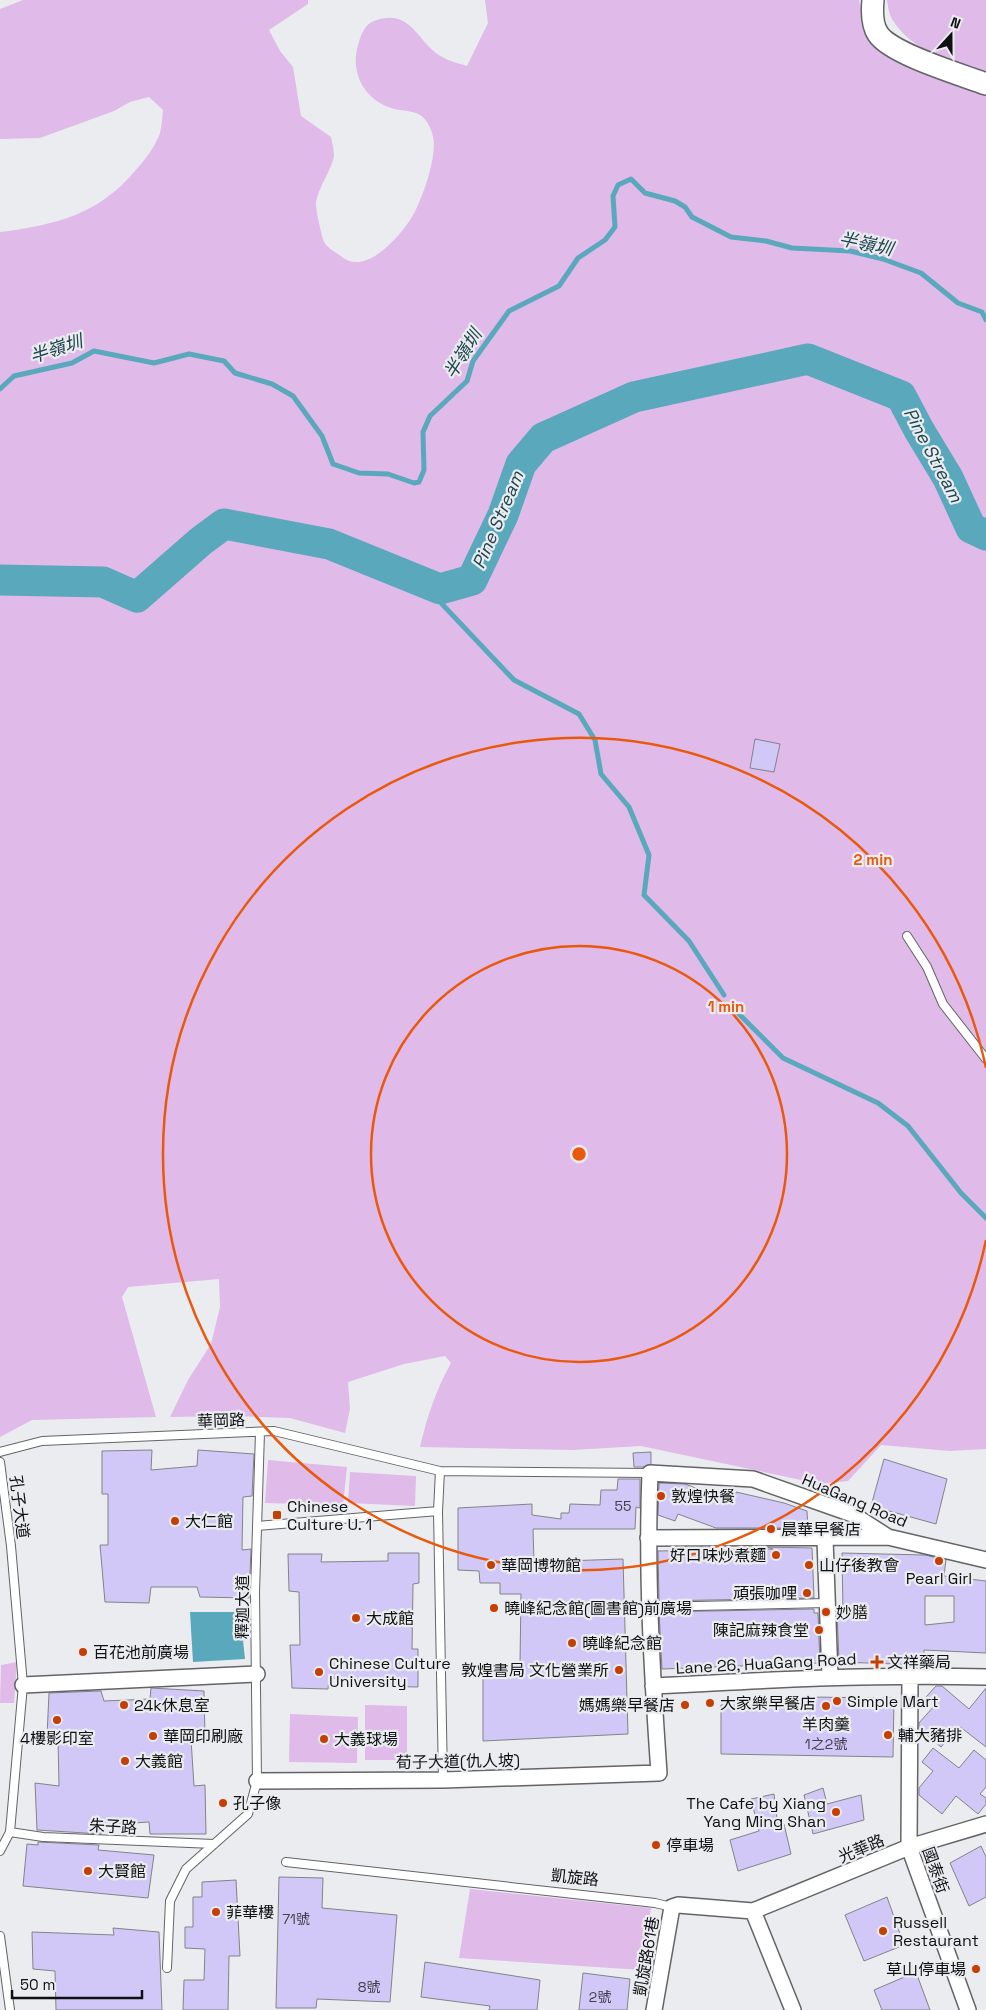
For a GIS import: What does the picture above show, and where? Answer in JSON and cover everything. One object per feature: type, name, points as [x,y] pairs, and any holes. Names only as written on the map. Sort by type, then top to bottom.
[{"type":"street","points":[[873,0],[872,12],[878,34],[894,49],[986,84]]},
{"type":"street","points":[[650,1473],[648,1538],[653,1686]]},
{"type":"street","name":"HuaGang Road","points":[[650,1473],[753,1479],[852,1514],[888,1537],[986,1560]]},
{"type":"street","points":[[648,1538],[825,1539],[888,1537]]},
{"type":"street","points":[[825,1539],[830,1677]]},
{"type":"street","points":[[23,1685],[257,1674]]},
{"type":"street","name":"Lane 26, HuaGang Road","points":[[653,1686],[830,1677],[910,1675],[986,1677]]},
{"type":"street","name":"國泰街","points":[[910,1675],[909,1847],[968,2010]]},
{"type":"street","name":"荀子大道(仇人坡)","points":[[257,1781],[443,1780],[659,1773],[653,1686]]},
{"type":"street","name":"光華路","points":[[753,1911],[909,1847],[986,1824]]},
{"type":"street","name":"凱旋路","points":[[672,1907],[678,1905],[753,1911]]},
{"type":"street","name":"凱旋路61巷","points":[[654,2010],[672,1907]]},
{"type":"street","points":[[753,1911],[793,2010]]},
{"type":"lane","points":[[907,936],[927,967],[943,1004],[986,1059]]},
{"type":"lane","name":"華岡路","points":[[0,1452],[42,1441],[274,1431],[440,1471],[650,1473]]},
{"type":"lane","name":"釋迦大道","points":[[167,1968],[170,1901],[186,1870],[248,1814],[257,1781],[256,1526],[260,1432]]},
{"type":"lane","name":"孔子大道","points":[[0,1462],[11,1546],[23,1685],[10,1832],[0,1851]]},
{"type":"lane","points":[[440,1471],[438,1511],[443,1780]]},
{"type":"lane","points":[[256,1526],[438,1511]]},
{"type":"lane","points":[[649,1607],[827,1603]]},
{"type":"lane","name":"朱子路","points":[[10,1832],[43,1837],[214,1844]]},
{"type":"lane","name":"凱旋路","points":[[286,1862],[655,1903],[672,1907]]},
{"type":"lane","points":[[0,1936],[3,1988],[10,2010]]},
{"type":"shaded area","points":[[23,0],[308,0],[308,4],[269,30],[280,51],[293,67],[301,116],[331,137],[334,156],[316,202],[324,242],[342,257],[360,262],[379,254],[413,216],[427,182],[434,146],[429,125],[423,117],[417,113],[394,109],[382,104],[373,98],[361,84],[356,65],[358,45],[365,28],[374,21],[396,18],[404,21],[436,53],[467,66],[488,23],[485,0],[859,0],[867,36],[886,56],[986,96],[986,1449],[950,1451],[881,1445],[848,1481],[820,1484],[641,1446],[573,1450],[420,1447],[433,1404],[451,1363],[445,1356],[404,1364],[348,1382],[350,1409],[345,1433],[290,1418],[235,1416],[170,1417],[188,1380],[211,1344],[220,1307],[219,1279],[128,1287],[122,1297],[156,1417],[32,1420],[0,1437],[0,232],[57,221],[91,208],[106,198],[135,171],[157,141],[163,110],[149,97],[130,102],[114,111],[40,138],[0,139],[0,9]]},
{"type":"shaded area","points":[[887,0],[986,0],[986,72],[933,54],[910,39],[892,19]]},
{"type":"shaded area","points":[[268,1460],[347,1467],[343,1505],[265,1503]]},
{"type":"shaded area","points":[[350,1472],[416,1476],[415,1506],[348,1503]]},
{"type":"shaded area","points":[[17,1662],[14,1703],[0,1703],[1,1665]]},
{"type":"shaded area","points":[[365,1705],[407,1706],[407,1760],[365,1760]]},
{"type":"shaded area","points":[[290,1714],[358,1717],[357,1763],[289,1762]]},
{"type":"shaded area","points":[[470,1889],[651,1908],[642,1970],[459,1958]]},
{"type":"water","points":[[190,1612],[240,1612],[245,1659],[193,1662]]},
{"type":"building","points":[[755,739],[780,744],[774,772],[750,768]]},
{"type":"building","name":"大仁館","points":[[152,1450],[151,1470],[197,1466],[198,1450],[254,1454],[252,1496],[243,1497],[242,1550],[251,1549],[249,1598],[200,1597],[197,1587],[151,1587],[149,1603],[105,1602],[100,1545],[108,1545],[108,1494],[102,1494],[102,1451]]},
{"type":"building","points":[[651,1452],[651,1464],[643,1467],[634,1467],[633,1453]]},
{"type":"building","points":[[884,1459],[947,1479],[936,1524],[871,1506]]},
{"type":"building","name":"曉峰紀念館","points":[[618,1479],[640,1479],[640,1508],[636,1507],[635,1529],[533,1529],[534,1562],[623,1559],[628,1734],[483,1741],[483,1668],[520,1664],[521,1594],[500,1594],[500,1583],[480,1583],[479,1571],[458,1570],[458,1508],[532,1504],[532,1515],[561,1519],[561,1513],[569,1513],[570,1504],[600,1505],[601,1490],[617,1490]]},
{"type":"building","points":[[659,1483],[685,1484],[734,1502],[736,1492],[784,1503],[807,1511],[808,1528],[716,1528],[678,1514],[675,1521],[658,1515]]},
{"type":"building","points":[[767,1547],[812,1548],[814,1598],[659,1601],[658,1551],[773,1549]]},
{"type":"building","name":"大成館","points":[[388,1553],[419,1553],[419,1583],[413,1584],[412,1649],[418,1649],[418,1687],[374,1686],[375,1679],[329,1678],[328,1689],[292,1688],[290,1645],[300,1645],[299,1592],[289,1591],[288,1554],[322,1554],[321,1562],[388,1561]]},
{"type":"building","points":[[842,1553],[925,1555],[946,1560],[944,1576],[986,1581],[986,1653],[924,1650],[924,1665],[839,1662],[837,1612],[843,1612]],"holes":[[[925,1596],[954,1596],[954,1622],[925,1625]]]},
{"type":"building","points":[[814,1609],[814,1613],[818,1613],[820,1663],[662,1669],[659,1612]]},
{"type":"building","points":[[936,1686],[942,1686],[969,1709],[986,1688],[986,1747],[959,1726],[941,1747],[919,1728],[919,1723],[935,1705],[926,1697]]},
{"type":"building","name":"大義館","points":[[151,1688],[204,1691],[205,1738],[191,1739],[194,1786],[205,1785],[206,1834],[150,1834],[149,1822],[103,1825],[101,1834],[37,1830],[35,1783],[59,1786],[58,1739],[47,1736],[49,1693],[101,1691],[104,1701],[150,1699]]},
{"type":"building","points":[[806,1697],[894,1698],[893,1757],[721,1754],[721,1705],[806,1707]]},
{"type":"building","points":[[933,1748],[959,1768],[974,1750],[986,1760],[986,1787],[980,1794],[986,1798],[986,1804],[978,1814],[956,1796],[942,1814],[919,1795],[919,1788],[933,1771],[922,1762]]},
{"type":"building","name":"The Cafe by Xiang Yang Ming Shan","points":[[823,1788],[827,1804],[861,1795],[864,1820],[813,1834],[804,1795]]},
{"type":"building","points":[[774,1794],[778,1826],[784,1824],[791,1854],[738,1871],[730,1840],[759,1831],[751,1799]]},
{"type":"building","name":"大賢館","points":[[38,1842],[99,1845],[98,1850],[154,1855],[148,1898],[23,1886],[27,1844],[38,1845]]},
{"type":"building","points":[[981,1846],[986,1857],[986,1897],[969,1906],[950,1863]]},
{"type":"building","points":[[279,1877],[323,1878],[322,1908],[397,1915],[390,2002],[317,1999],[316,2008],[276,2008]]},
{"type":"building","name":"菲華樓","points":[[236,1880],[240,1956],[229,1956],[228,2010],[183,2010],[184,1980],[204,1980],[205,1949],[185,1948],[185,1927],[193,1927],[193,1897],[202,1897],[202,1882]]},
{"type":"building","points":[[887,1897],[904,1945],[864,1961],[845,1915]]},
{"type":"building","points":[[113,1928],[159,1932],[162,2010],[56,2010],[55,1971],[33,1969],[32,1932],[114,1935]]},
{"type":"building","points":[[425,1962],[540,1980],[537,2010],[489,2010],[490,2006],[421,1997]]},
{"type":"building","points":[[916,1972],[930,2010],[882,2010],[874,1990]]},
{"type":"building","points":[[583,1973],[630,1979],[627,2010],[579,2010]]},
{"type":"waterway","name":"半嶺圳","points":[[0,389],[14,376],[72,363],[94,351],[154,363],[189,354],[224,361],[235,373],[272,384],[293,396],[322,436],[333,464],[359,473],[388,474],[414,483],[419,482],[424,470],[423,432],[430,416],[467,381],[473,361],[509,311],[559,286],[578,258],[605,240],[615,227],[613,196],[618,185],[631,179],[645,193],[675,201],[685,207],[692,217],[731,237],[766,241],[792,248],[850,251],[883,259],[921,273],[958,303],[982,312],[986,320]]},
{"type":"waterway","name":"Pine Stream","points":[[0,580],[103,582],[137,597],[201,541],[224,524],[329,544],[440,589],[472,580],[503,515],[521,464],[543,438],[634,397],[808,359],[901,396],[948,478],[971,528],[986,535]]},
{"type":"waterway","points":[[440,589],[442,604],[514,680],[579,714],[595,740],[601,774],[629,807],[649,855],[644,895],[689,941],[724,995]]},
{"type":"waterway","points":[[738,1013],[783,1058],[878,1103],[908,1126],[961,1193],[986,1218]]},
{"type":"place","name":"敦煌快餐","points":[[661,1496]]},
{"type":"place","name":"Chinese Culture U. 1","points":[[277,1515]]},
{"type":"place","name":"大仁館","points":[[175,1521]]},
{"type":"place","name":"晨華早餐店","points":[[771,1529]]},
{"type":"place","name":"好口味炒煮麵","points":[[776,1555]]},
{"type":"place","name":"Pearl Girl","points":[[939,1561]]},
{"type":"place","name":"華岡博物館","points":[[491,1565]]},
{"type":"place","name":"山仔後教會","points":[[809,1565]]},
{"type":"place","name":"頑張咖哩","points":[[807,1593]]},
{"type":"place","name":"曉峰紀念館(圖書館)前廣場","points":[[494,1608]]},
{"type":"place","name":"妙膳","points":[[826,1612]]},
{"type":"place","name":"大成館","points":[[356,1618]]},
{"type":"place","name":"陳記麻辣食堂","points":[[819,1630]]},
{"type":"place","name":"曉峰紀念館","points":[[572,1643]]},
{"type":"place","name":"百花池前廣場","points":[[83,1652]]},
{"type":"place","name":"文祥藥局","points":[[877,1662]]},
{"type":"place","name":"敦煌書局 文化營業所","points":[[619,1670]]},
{"type":"place","name":"Chinese Culture University","points":[[319,1672]]},
{"type":"place","name":"Simple Mart","points":[[837,1701]]},
{"type":"place","name":"大家樂早餐店","points":[[710,1703]]},
{"type":"place","name":"24k休息室","points":[[124,1705]]},
{"type":"place","name":"媽媽樂早餐店","points":[[685,1705]]},
{"type":"place","name":"羊肉羹","points":[[826,1706]]},
{"type":"place","name":"4樓影印室","points":[[57,1720]]},
{"type":"place","name":"輔大豬排","points":[[888,1735]]},
{"type":"place","name":"華岡印刷廠","points":[[153,1736]]},
{"type":"place","name":"大義球場","points":[[324,1739]]},
{"type":"place","name":"大義館","points":[[125,1761]]},
{"type":"place","name":"孔子像","points":[[223,1803]]},
{"type":"place","name":"The Cafe by Xiang Yang Ming Shan","points":[[836,1812]]},
{"type":"place","name":"停車場","points":[[656,1845]]},
{"type":"place","name":"大賢館","points":[[88,1871]]},
{"type":"place","name":"菲華樓","points":[[216,1912]]},
{"type":"place","name":"Russell Restaurant","points":[[883,1931]]},
{"type":"place","name":"草山停車場","points":[[976,1969]]}]
